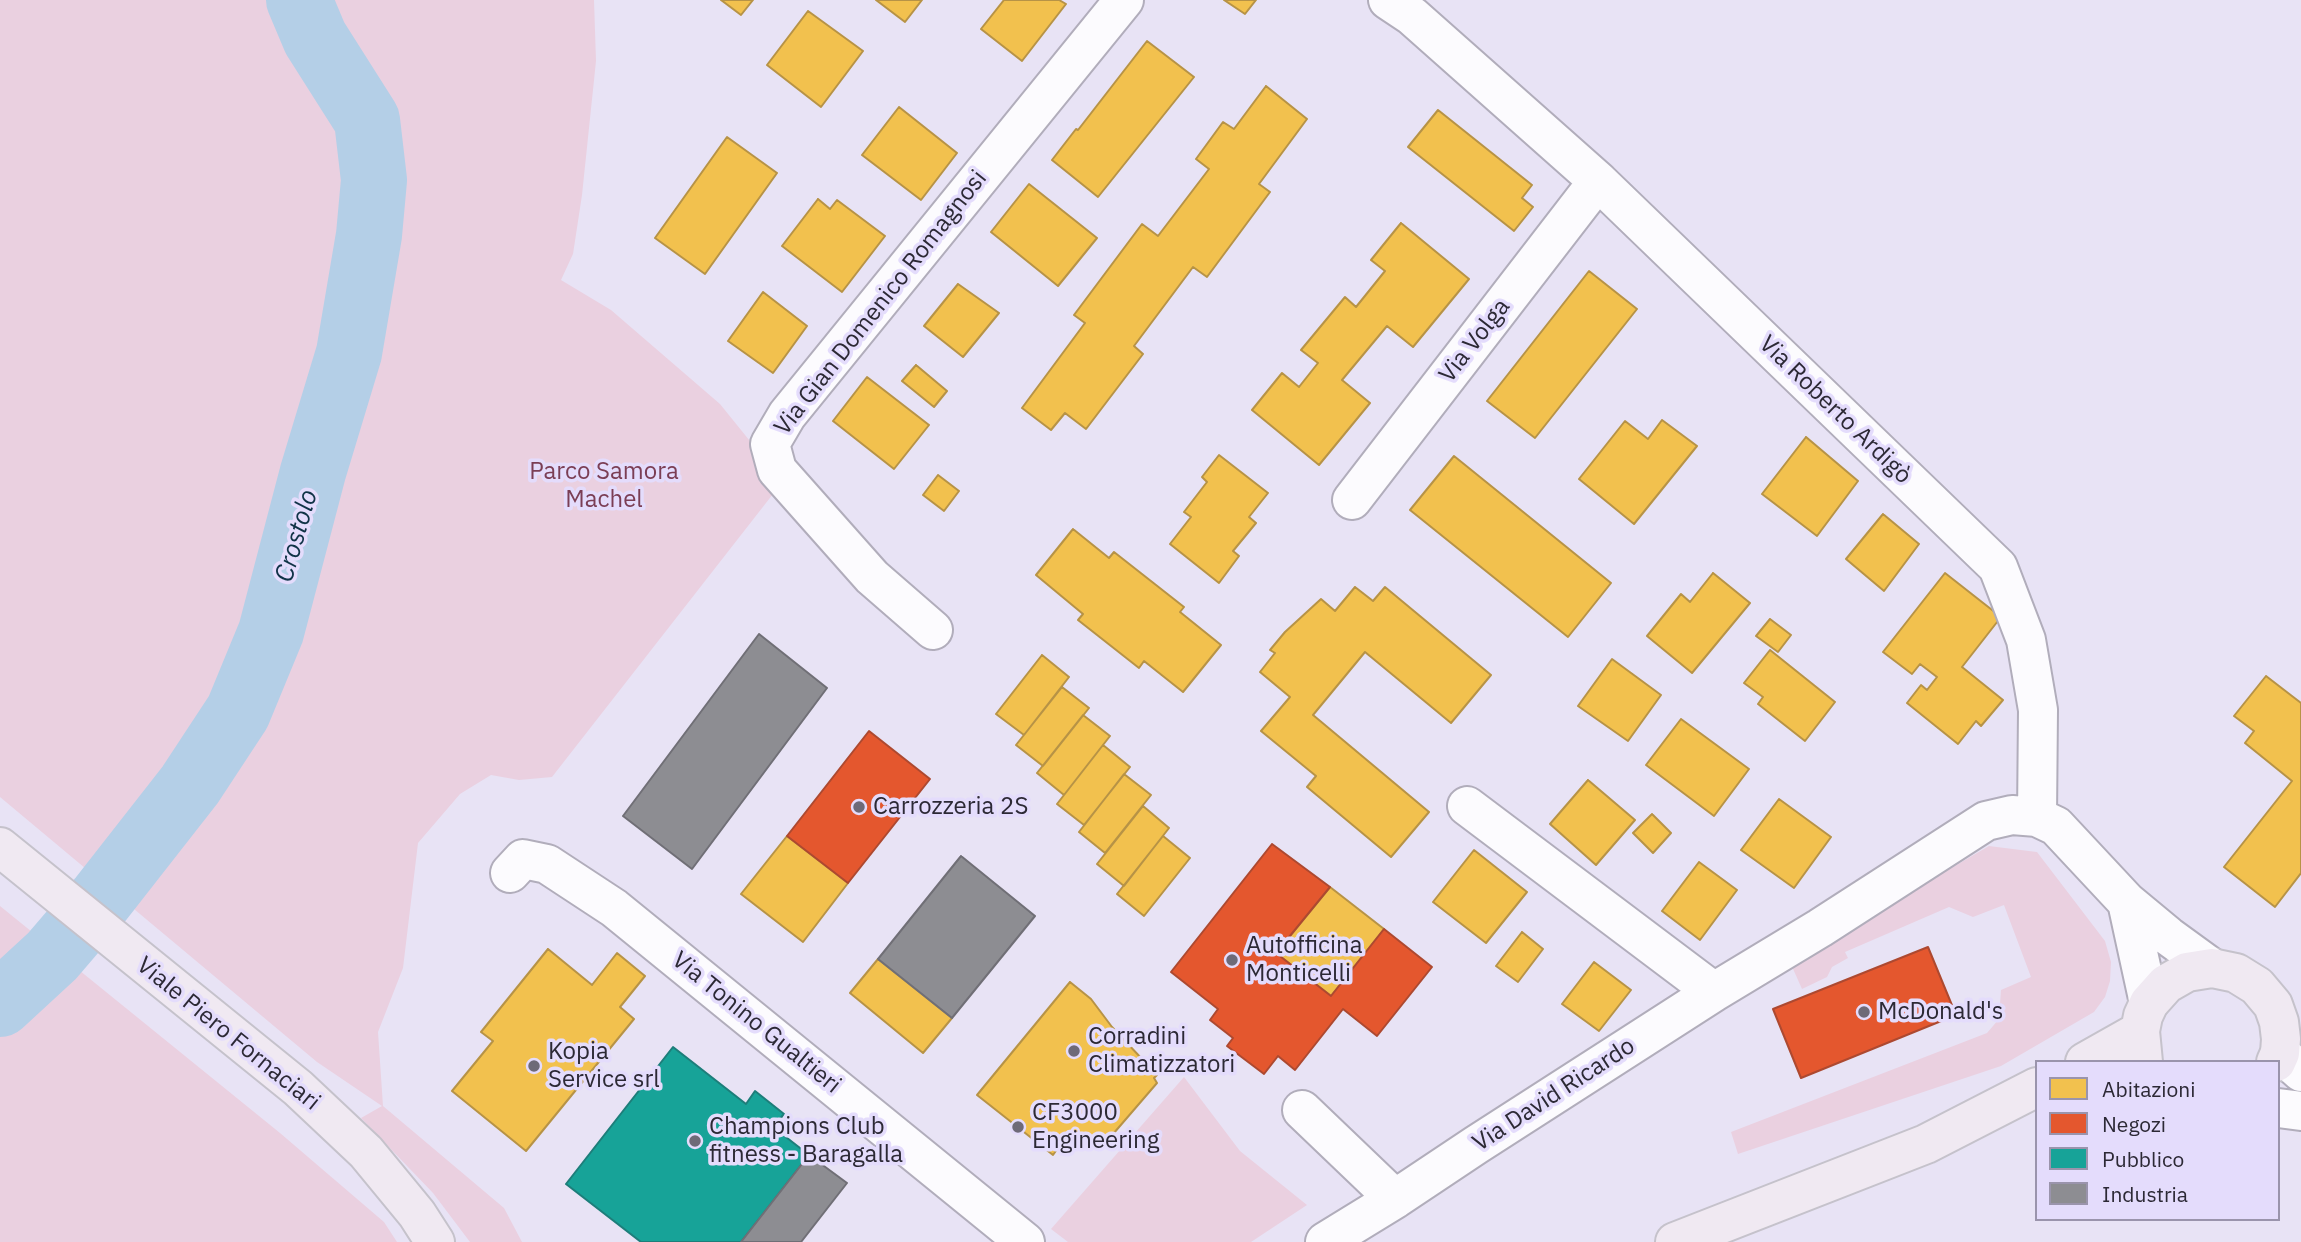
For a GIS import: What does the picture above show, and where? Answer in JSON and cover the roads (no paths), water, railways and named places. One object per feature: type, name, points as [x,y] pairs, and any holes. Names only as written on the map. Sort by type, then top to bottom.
[{"type":"main road","name":"Viale Piero Fornaciari","points":[[0,847],[298,1088],[366,1152],[416,1213],[435,1242]]},
{"type":"main road","points":[[2089,1060],[2144,1032],[2165,984],[2187,972],[2212,968],[2236,973],[2257,986],[2288,1037]]},
{"type":"main road","points":[[1675,1242],[1926,1144],[2035,1088]]},
{"type":"main road","points":[[1926,1144],[2035,1118]]},
{"type":"street","name":"Via Gian Domenico Romagnosi","points":[[933,630],[872,577],[777,470],[770,444],[786,415],[1124,0]]},
{"type":"street","name":"Via Roberto Ardigò","points":[[1388,0],[1412,16],[1598,181],[1998,568],[2026,640],[2038,710],[2037,817]]},
{"type":"street","name":"Via Volga","points":[[1352,500],[1598,181]]},
{"type":"street","points":[[1466,806],[1714,992]]},
{"type":"street","name":"Via David Ricardo","points":[[1325,1242],[1986,821],[2011,815],[2037,817]]},
{"type":"street","points":[[2037,817],[2056,827],[2127,902],[2212,968]]},
{"type":"street","name":"Via Tonino Gualtieri","points":[[510,873],[523,859],[547,864],[614,908],[1025,1242]]},
{"type":"street","points":[[2127,902],[2144,1032]]},
{"type":"street","points":[[2280,1108],[2301,1111]]},
{"type":"street","points":[[1302,1110],[1395,1199]]},
{"type":"waterway","name":"Crostolo","points":[[0,1004],[52,956],[100,900],[190,785],[238,712],[271,632],[313,472],[349,353],[369,235],[374,180],[367,120],[315,38],[299,0]]},
{"type":"place","name":"Carrozzeria 2S","points":[[859,807]]},
{"type":"place","name":"Autofficina Monticelli","points":[[1232,960]]},
{"type":"place","name":"McDonald's","points":[[1864,1012]]},
{"type":"place","name":"Corradini Climatizzatori","points":[[1074,1051]]},
{"type":"place","name":"Kopia Service srl","points":[[534,1066]]},
{"type":"place","name":"CF3000 Engineering","points":[[1018,1127]]},
{"type":"place","name":"Champions Club fitness - Baragalla","points":[[695,1141]]},
{"type":"park label","name":"Parco Samora Machel","points":[[604,486]]}]
